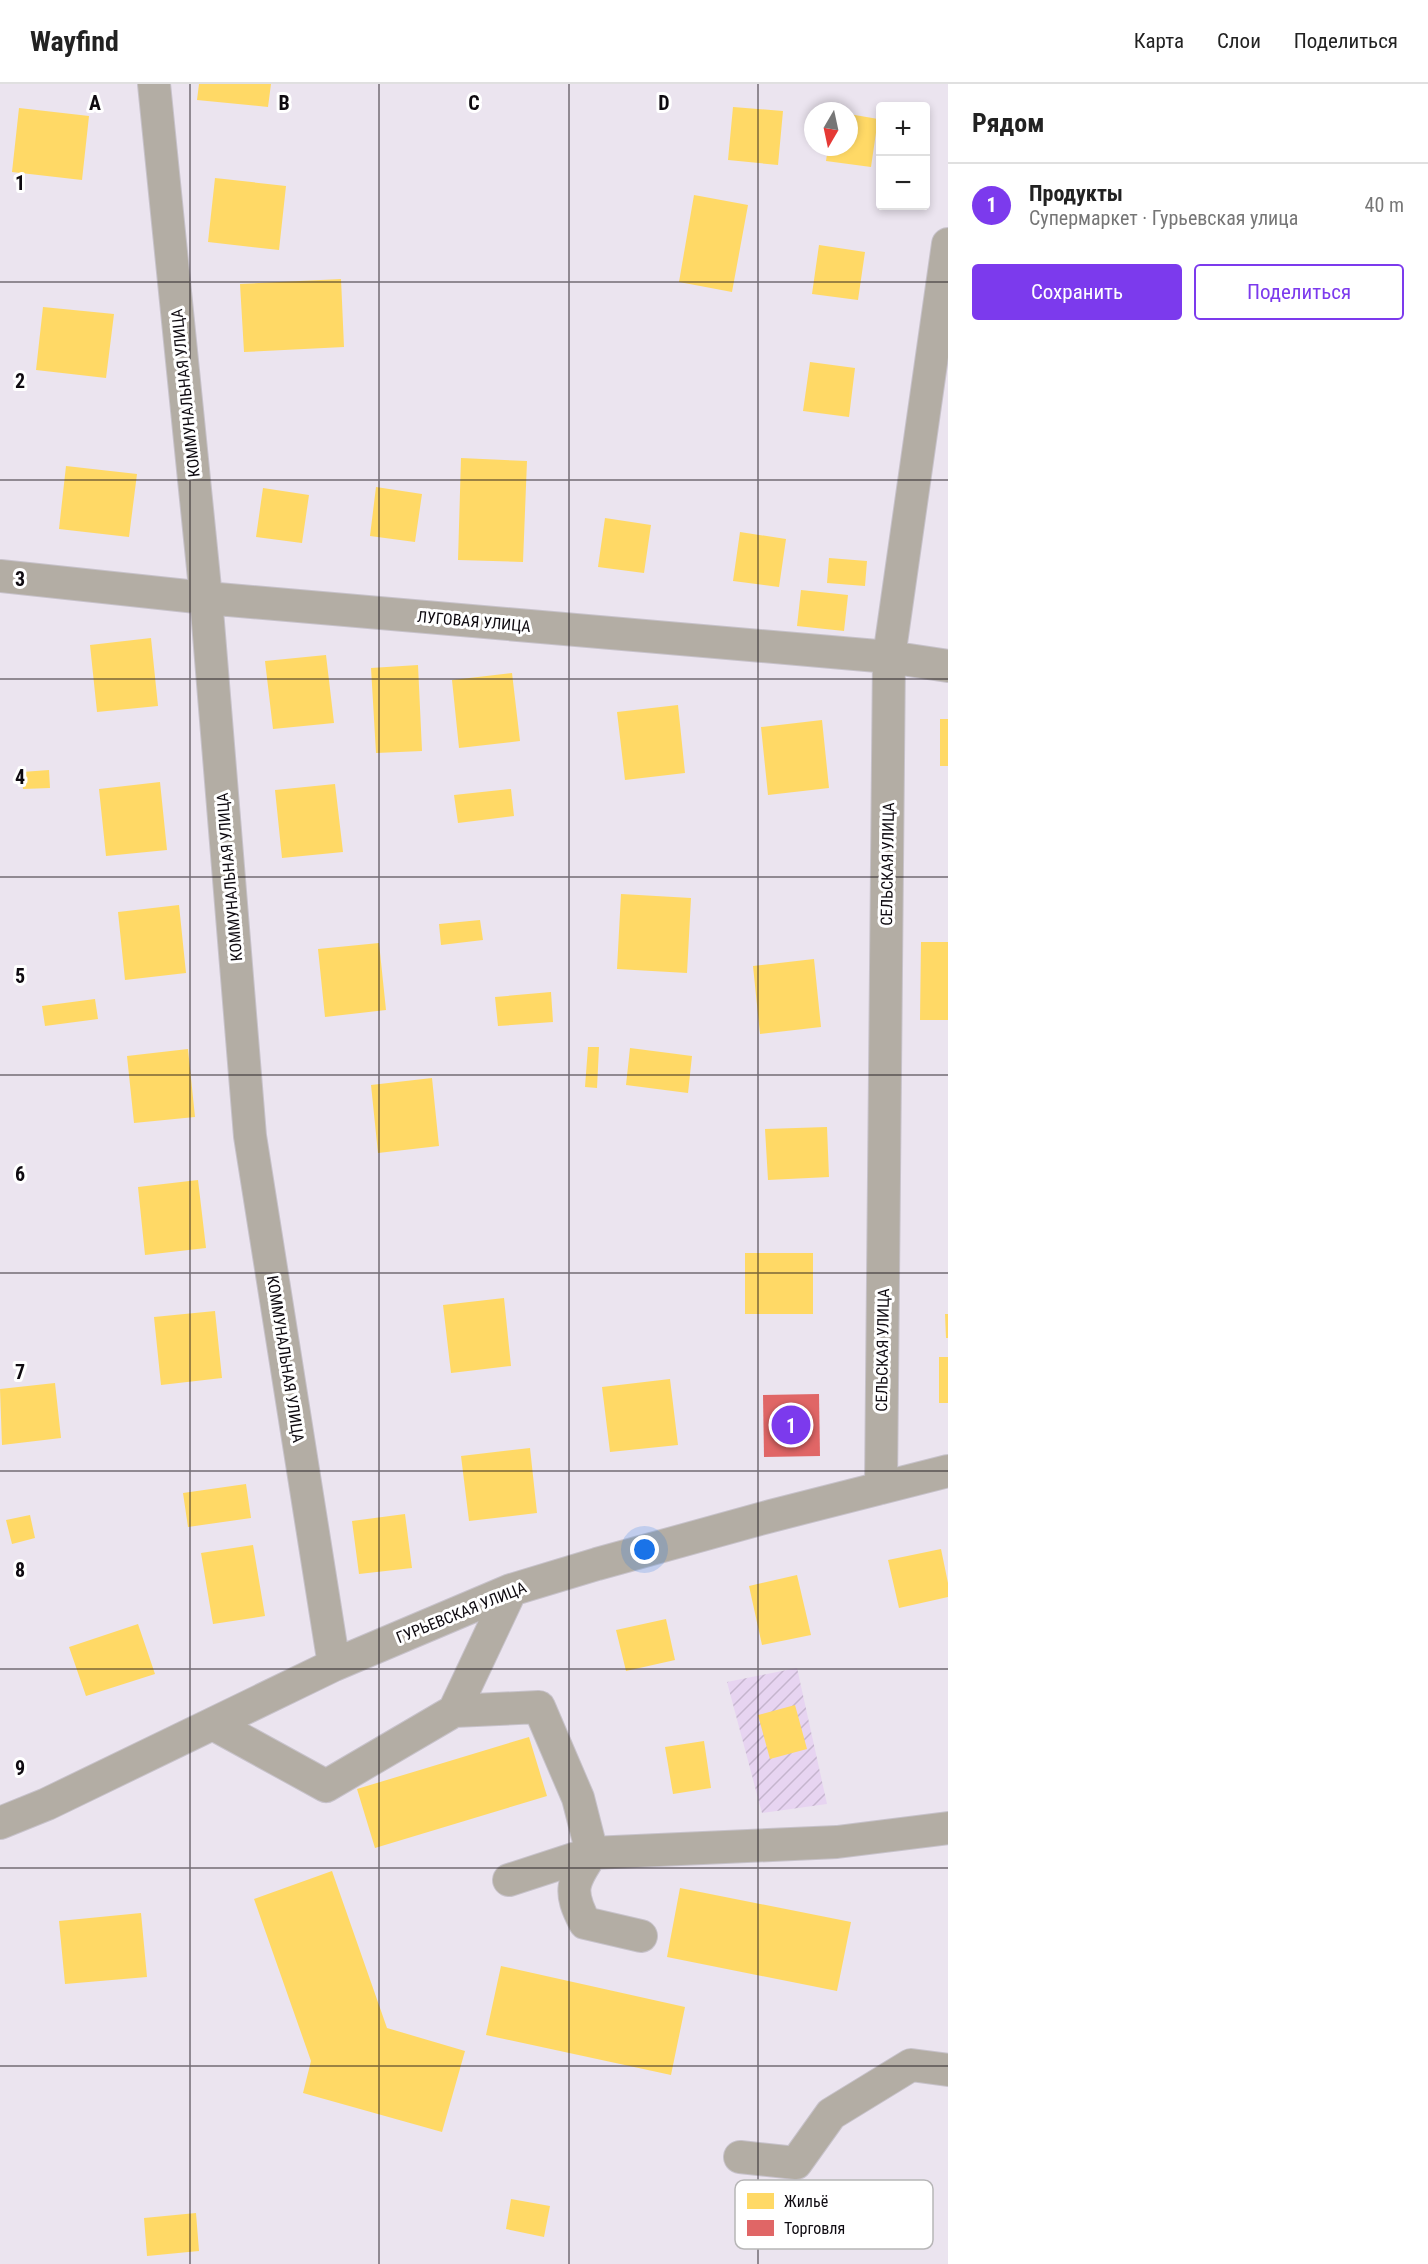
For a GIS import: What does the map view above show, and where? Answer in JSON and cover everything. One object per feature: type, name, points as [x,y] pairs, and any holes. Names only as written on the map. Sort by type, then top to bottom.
[{"type":"street","name":"КОММУНАЛЬНАЯ УЛИЦА","points":[[154,84],[206,598],[250,1136],[334,1665]]},
{"type":"street","name":"СЕЛЬСКАЯ УЛИЦА","points":[[881,1488],[889,657],[948,244]]},
{"type":"street","name":"ЛУГОВАЯ УЛИЦА","points":[[0,576],[206,598],[889,657],[948,666]]},
{"type":"street","name":"ГУРЬЕВСКАЯ УЛИЦА","points":[[0,1823],[47,1804],[334,1665],[511,1590],[597,1564],[948,1471]]},
{"type":"street","points":[[454,1711],[511,1590]]},
{"type":"street","points":[[213,1724],[326,1786],[454,1711],[539,1707],[578,1798],[592,1853],[576,1876],[575,1904],[585,1923],[641,1936]]},
{"type":"street","points":[[509,1880],[592,1853],[837,1842],[948,1828]]},
{"type":"street","points":[[740,2157],[796,2163],[831,2114],[911,2065],[948,2070]]},
{"type":"shaded area","points":[[797,1668],[827,1804],[762,1813],[727,1682]]},
{"type":"building: Жильё","points":[[199,84],[271,84],[268,107],[197,100]]},
{"type":"building: Жильё","points":[[733,107],[783,111],[778,165],[728,160]]},
{"type":"building: Жильё","points":[[19,108],[89,116],[82,180],[12,172]]},
{"type":"building: Жильё","points":[[858,116],[876,119],[871,167],[826,161],[827,156],[858,156]]},
{"type":"building: Жильё","points":[[215,178],[286,186],[279,250],[208,242]]},
{"type":"building: Жильё","points":[[694,195],[748,205],[732,292],[679,282]]},
{"type":"building: Жильё","points":[[819,245],[865,252],[858,300],[812,294]]},
{"type":"building: Жильё","points":[[341,279],[344,347],[244,352],[240,284]]},
{"type":"building: Жильё","points":[[43,307],[114,314],[106,378],[36,370]]},
{"type":"building: Жильё","points":[[810,362],[855,368],[849,417],[803,411]]},
{"type":"building: Жильё","points":[[461,458],[527,461],[523,562],[458,560]]},
{"type":"building: Жильё","points":[[66,466],[137,474],[129,537],[59,529]]},
{"type":"building: Жильё","points":[[376,487],[422,494],[415,542],[370,536]]},
{"type":"building: Жильё","points":[[263,488],[309,495],[302,543],[256,537]]},
{"type":"building: Жильё","points":[[605,518],[651,525],[644,573],[598,567]]},
{"type":"building: Жильё","points":[[740,532],[786,539],[779,587],[733,581]]},
{"type":"building: Жильё","points":[[829,558],[867,561],[865,586],[827,583]]},
{"type":"building: Жильё","points":[[801,590],[848,595],[844,631],[797,626]]},
{"type":"building: Жильё","points":[[151,638],[158,706],[97,712],[90,645]]},
{"type":"building: Жильё","points":[[326,655],[334,723],[273,729],[265,661]]},
{"type":"building: Жильё","points":[[418,665],[422,751],[376,753],[371,668]]},
{"type":"building: Жильё","points":[[512,673],[520,741],[459,748],[452,680]]},
{"type":"building: Жильё","points":[[678,705],[685,773],[625,780],[617,712]]},
{"type":"building: Жильё","points":[[940,719],[948,719],[948,766],[940,766]]},
{"type":"building: Жильё","points":[[822,720],[829,788],[768,795],[761,727]]},
{"type":"building: Жильё","points":[[49,770],[50,788],[23,789],[22,772]]},
{"type":"building: Жильё","points":[[160,782],[167,850],[106,856],[99,789]]},
{"type":"building: Жильё","points":[[335,784],[343,852],[282,858],[275,790]]},
{"type":"building: Жильё","points":[[511,789],[514,816],[458,823],[454,795]]},
{"type":"building: Жильё","points":[[621,894],[691,898],[687,973],[617,969]]},
{"type":"building: Жильё","points":[[179,905],[186,973],[125,980],[118,912]]},
{"type":"building: Жильё","points":[[480,920],[483,940],[441,945],[439,924]]},
{"type":"building: Жильё","points":[[921,942],[948,942],[948,1020],[920,1020]]},
{"type":"building: Жильё","points":[[379,943],[386,1010],[325,1017],[318,949]]},
{"type":"building: Жильё","points":[[814,959],[821,1027],[760,1034],[753,966]]},
{"type":"building: Жильё","points":[[551,992],[553,1022],[498,1026],[495,997]]},
{"type":"building: Жильё","points":[[95,999],[98,1019],[45,1026],[42,1006]]},
{"type":"building: Жильё","points":[[588,1047],[599,1047],[597,1088],[585,1087]]},
{"type":"building: Жильё","points":[[630,1048],[692,1056],[688,1093],[626,1085]]},
{"type":"building: Жильё","points":[[188,1049],[195,1117],[134,1123],[127,1056]]},
{"type":"building: Жильё","points":[[432,1078],[439,1146],[378,1153],[371,1085]]},
{"type":"building: Жильё","points":[[827,1127],[829,1177],[768,1180],[765,1129]]},
{"type":"building: Жильё","points":[[198,1180],[206,1248],[145,1255],[138,1187]]},
{"type":"building: Жильё","points":[[745,1253],[813,1253],[813,1314],[745,1314]]},
{"type":"building: Жильё","points":[[504,1298],[511,1366],[451,1373],[443,1305]]},
{"type":"building: Жильё","points":[[215,1311],[222,1378],[161,1385],[154,1317]]},
{"type":"building: Жильё","points":[[945,1314],[948,1314],[948,1338],[946,1338]]},
{"type":"building: Жильё","points":[[939,1357],[948,1357],[948,1403],[939,1403]]},
{"type":"building: Жильё","points":[[670,1379],[678,1445],[610,1452],[602,1387]]},
{"type":"building: Жильё","points":[[55,1383],[61,1438],[2,1445],[0,1389]]},
{"type":"building: Жильё","points":[[530,1448],[537,1513],[469,1521],[461,1456]]},
{"type":"building: Жильё","points":[[246,1484],[251,1518],[188,1527],[183,1493]]},
{"type":"building: Жильё","points":[[405,1514],[412,1568],[359,1574],[352,1521]]},
{"type":"building: Жильё","points":[[30,1515],[35,1538],[12,1544],[6,1520]]},
{"type":"building: Жильё","points":[[253,1545],[265,1616],[213,1624],[201,1553]]},
{"type":"building: Жильё","points":[[941,1549],[948,1583],[948,1597],[899,1608],[888,1560]]},
{"type":"building: Жильё","points":[[797,1575],[811,1635],[762,1645],[749,1586]]},
{"type":"building: Жильё","points":[[666,1619],[675,1660],[626,1671],[616,1630]]},
{"type":"building: Жильё","points":[[138,1624],[155,1674],[86,1696],[69,1647]]},
{"type":"building: Жильё","points":[[795,1705],[807,1749],[770,1759],[758,1715]]},
{"type":"building: Жильё","points":[[529,1737],[547,1796],[375,1848],[357,1789]]},
{"type":"building: Жильё","points":[[704,1741],[711,1788],[673,1794],[665,1747]]},
{"type":"building: Жильё","points":[[332,1871],[387,2028],[465,2051],[442,2132],[303,2093],[311,2061],[254,1899]]},
{"type":"building: Жильё","points":[[680,1888],[851,1922],[837,1991],[667,1957]]},
{"type":"building: Жильё","points":[[141,1913],[147,1977],[65,1984],[59,1921]]},
{"type":"building: Жильё","points":[[501,1966],[685,2007],[671,2075],[486,2035]]},
{"type":"building: Жильё","points":[[511,2199],[550,2206],[544,2237],[506,2229]]},
{"type":"building: Жильё","points":[[196,2213],[199,2251],[147,2256],[144,2218]]},
{"type":"building: Торговля","points":[[819,1394],[820,1456],[764,1457],[763,1395]]},
{"type":"place","name":"Продукты","points":[[791,1425]]}]
